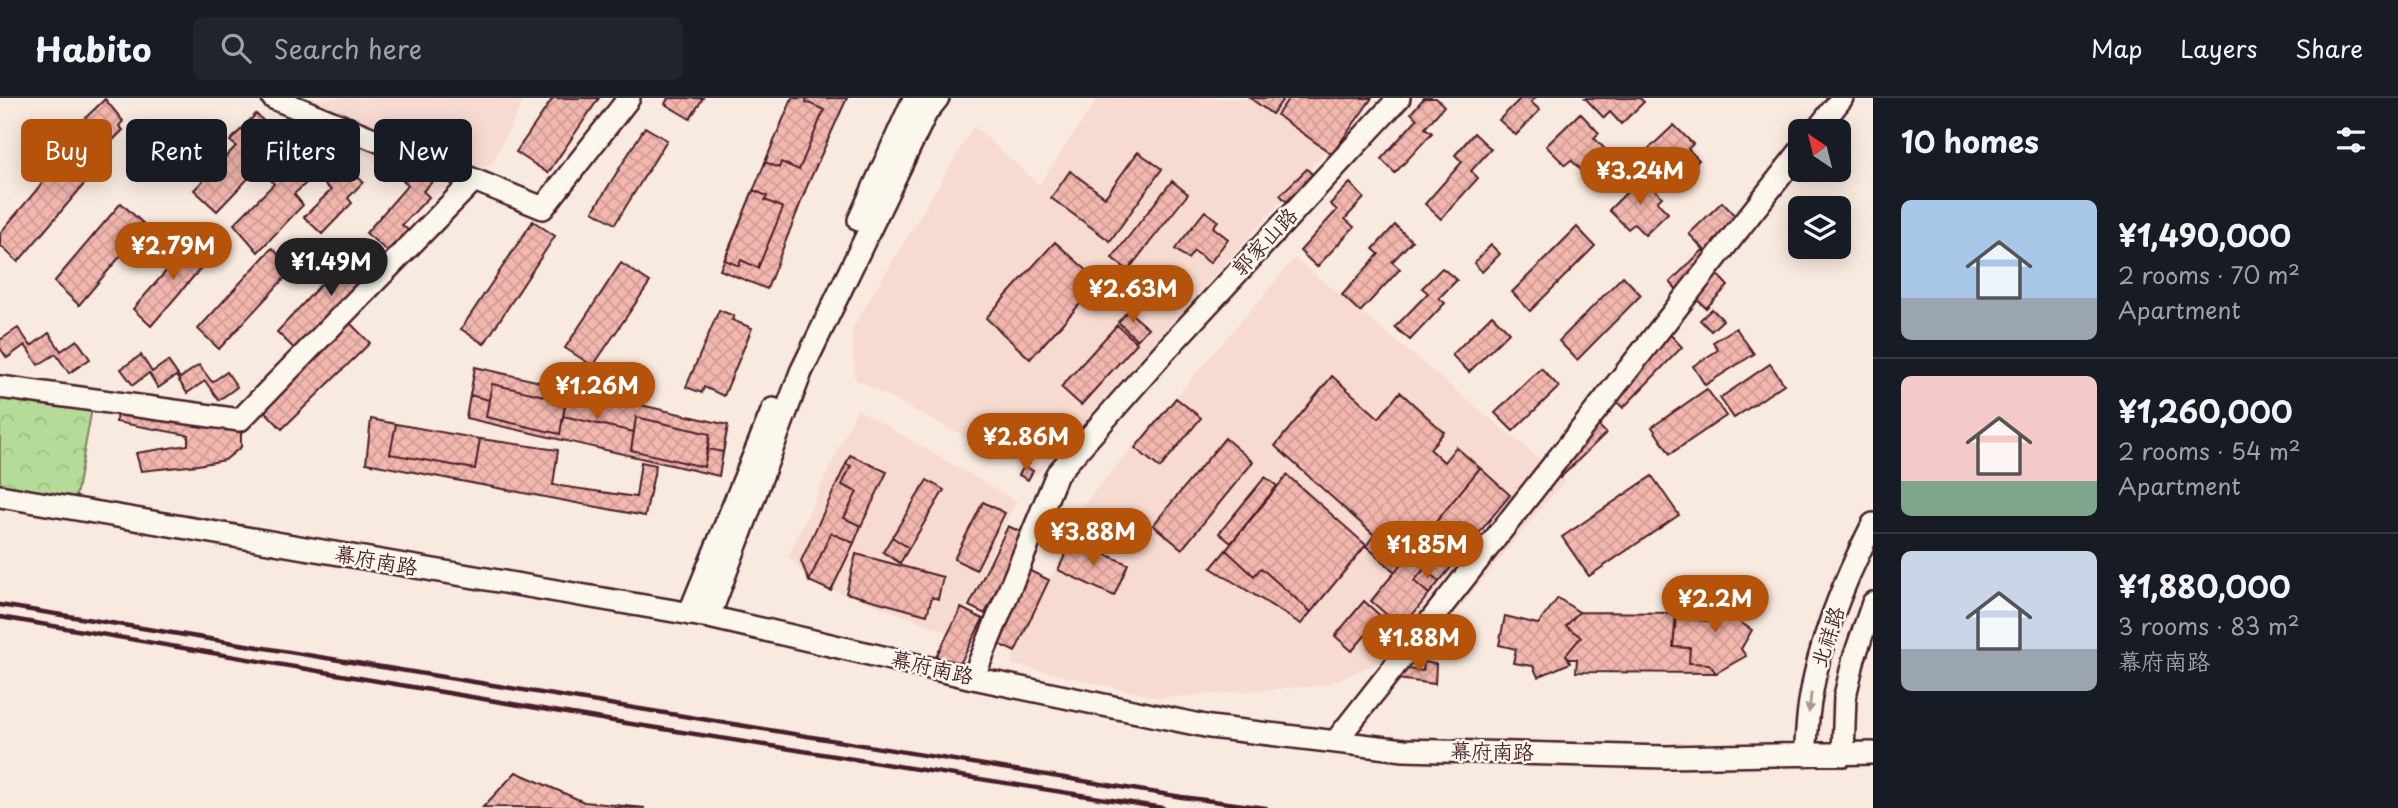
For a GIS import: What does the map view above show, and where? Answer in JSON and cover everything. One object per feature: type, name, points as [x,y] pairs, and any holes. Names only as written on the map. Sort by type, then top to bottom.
[{"type":"street","points":[[273,98],[543,208],[629,98]]},
{"type":"street","points":[[699,615],[801,372],[927,103],[910,98]]},
{"type":"street","name":"郭家山路","points":[[973,678],[1057,474],[1165,351],[1399,98]]},
{"type":"street","points":[[1825,119],[1842,98]]},
{"type":"street","points":[[1335,742],[1788,167]]},
{"type":"street","points":[[0,387],[240,420],[474,180]]},
{"type":"street","name":"幕府南路","points":[[0,496],[699,615],[973,678],[1210,727],[1405,750],[1665,757],[1873,754]]},
{"type":"street","name":"北祥路","points":[[1805,755],[1811,696],[1832,622],[1873,524]]},
{"type":"street","name":"北祥路","points":[[1843,755],[1845,696],[1854,658],[1873,603]]},
{"type":"street","points":[[1832,622],[1843,638],[1863,631]]},
{"type":"shaded area","points":[[284,98],[525,98],[491,166],[472,168],[472,119],[374,119],[374,161],[360,151],[360,119],[314,119]]},
{"type":"shaded area","points":[[1098,98],[1373,98],[1037,475],[855,379],[852,329],[974,126],[1039,185]]},
{"type":"shaded area","points":[[403,182],[454,182],[429,200]]},
{"type":"shaded area","points":[[1295,258],[1565,480],[1435,637],[1327,685],[1160,698],[1011,664],[1087,500]]},
{"type":"shaded area","points":[[857,409],[1016,501],[954,634],[811,582],[788,556]]},
{"type":"green space","points":[[0,395],[92,408],[75,502],[0,490]]},
{"type":"building","points":[[553,98],[599,98],[548,173],[516,152]]},
{"type":"building","points":[[668,98],[703,98],[690,119],[665,104]]},
{"type":"building","points":[[792,98],[847,98],[808,184],[767,289],[720,270]]},
{"type":"building","points":[[792,98],[807,98],[806,102],[824,110],[799,170],[781,162],[779,168],[765,162]]},
{"type":"building","points":[[1250,98],[1284,98],[1272,114]]},
{"type":"building","points":[[1289,98],[1372,98],[1332,154],[1277,115]]},
{"type":"building","points":[[1424,98],[1436,98],[1444,106],[1425,128],[1432,133],[1395,173],[1381,159],[1417,119],[1411,113]]},
{"type":"building","points":[[1521,98],[1535,98],[1531,102],[1540,110],[1516,135],[1499,120]]},
{"type":"building","points":[[1585,98],[1640,98],[1644,102],[1621,124],[1610,112],[1604,118]]},
{"type":"building","points":[[105,99],[123,121],[119,126],[123,130],[112,141],[112,119],[84,119]]},
{"type":"building","points":[[1580,113],[1599,133],[1594,138],[1605,149],[1582,171],[1571,160],[1565,165],[1546,146]]},
{"type":"building","points":[[1674,125],[1693,144],[1688,149],[1699,160],[1676,183],[1665,171],[1660,177],[1640,157]]},
{"type":"building","points":[[645,127],[667,140],[615,224],[593,211]]},
{"type":"building","points":[[241,130],[241,182],[245,182],[217,211],[194,190],[202,182],[227,182],[227,155],[236,146],[230,141]]},
{"type":"building","points":[[1474,133],[1491,149],[1471,171],[1478,178],[1441,219],[1425,204],[1462,162],[1455,155]]},
{"type":"building","points":[[1138,152],[1162,169],[1110,241],[1051,198],[1070,171],[1105,197]]},
{"type":"building","points":[[1307,169],[1321,183],[1294,209],[1280,195]]},
{"type":"building","points":[[1642,177],[1662,197],[1657,202],[1668,213],[1645,235],[1634,224],[1628,229],[1609,210]]},
{"type":"building","points":[[360,179],[363,182],[348,198],[352,203],[322,234],[304,217],[331,190],[325,185],[328,182],[360,182]]},
{"type":"building","points":[[1172,181],[1188,194],[1128,270],[1112,258]]},
{"type":"building","points":[[43,182],[86,182],[18,262],[0,245],[0,233]]},
{"type":"building","points":[[272,182],[307,182],[294,194],[303,205],[258,252],[234,224],[274,184]]},
{"type":"building","points":[[404,182],[432,182],[423,191],[429,197],[402,225],[408,230],[387,251],[366,233],[408,185]]},
{"type":"building","points":[[1350,183],[1364,198],[1345,219],[1354,227],[1317,267],[1300,251],[1337,210],[1330,204]]},
{"type":"building","points":[[753,190],[767,196],[765,200],[783,208],[758,268],[741,260],[739,266],[725,260]]},
{"type":"building","points":[[1722,202],[1741,222],[1737,226],[1748,237],[1725,260],[1708,254],[1689,234]]},
{"type":"building","points":[[121,203],[146,226],[79,305],[54,282]]},
{"type":"building","points":[[1205,211],[1218,221],[1213,227],[1228,239],[1210,263],[1194,251],[1188,259],[1175,249]]},
{"type":"building","points":[[533,221],[555,236],[484,344],[461,329]]},
{"type":"building","points":[[1395,225],[1412,241],[1392,262],[1400,269],[1360,312],[1342,295],[1379,254],[1373,249]]},
{"type":"building","points":[[1577,227],[1595,246],[1530,311],[1512,292]]},
{"type":"building","points":[[195,238],[213,254],[151,326],[133,309]]},
{"type":"building","points":[[360,242],[385,265],[301,355],[277,332]]},
{"type":"building","points":[[1055,242],[1100,282],[1030,359],[986,318]]},
{"type":"building","points":[[1491,245],[1500,254],[1482,272],[1474,263]]},
{"type":"building","points":[[272,248],[293,269],[219,349],[198,329]]},
{"type":"building","points":[[1703,250],[1722,270],[1717,274],[1728,286],[1706,308],[1694,297],[1689,303],[1670,282]]},
{"type":"building","points":[[621,263],[650,282],[593,366],[565,348]]},
{"type":"building","points":[[1442,268],[1457,280],[1439,298],[1445,303],[1410,340],[1395,327],[1428,293],[1422,288]]},
{"type":"building","points":[[1623,276],[1641,295],[1577,360],[1559,341]]},
{"type":"building","points":[[1712,309],[1723,320],[1711,331],[1700,320]]},
{"type":"building","points":[[719,310],[734,316],[732,320],[752,328],[724,396],[704,387],[702,393],[686,387]]},
{"type":"building","points":[[1128,311],[1148,328],[1137,340],[1118,322]]},
{"type":"building","points":[[1492,315],[1509,332],[1469,372],[1452,355]]},
{"type":"building","points":[[346,319],[370,343],[282,429],[259,405]]},
{"type":"building","points":[[1117,325],[1137,343],[1081,405],[1061,387]]},
{"type":"building","points":[[18,328],[31,346],[49,333],[61,351],[77,340],[90,359],[69,373],[56,354],[38,365],[25,345],[7,358],[0,348],[0,340]]},
{"type":"building","points":[[1664,328],[1682,347],[1623,408],[1605,389]]},
{"type":"building","points":[[1736,328],[1754,354],[1705,385],[1693,366],[1718,350],[1713,342]]},
{"type":"building","points":[[141,355],[152,372],[168,361],[180,378],[199,365],[212,382],[227,372],[237,387],[219,400],[205,381],[187,393],[176,376],[158,388],[149,373],[133,385],[121,369]]},
{"type":"building","points":[[1770,364],[1784,384],[1734,418],[1720,398]]},
{"type":"building","points":[[475,367],[728,425],[719,476],[466,418]]},
{"type":"building","points":[[475,367],[728,425],[723,452],[708,449],[710,434],[636,417],[634,432],[563,416],[566,401],[492,384],[489,400],[470,395]]},
{"type":"building","points":[[1541,368],[1559,387],[1513,431],[1495,413]]},
{"type":"building","points":[[1332,376],[1379,418],[1400,392],[1444,432],[1430,449],[1444,462],[1456,447],[1480,468],[1395,572],[1366,546],[1374,535],[1275,446]]},
{"type":"building","points":[[492,384],[566,401],[560,434],[486,417]]},
{"type":"building","points":[[1707,389],[1726,416],[1670,454],[1652,427]]},
{"type":"building","points":[[470,395],[489,400],[486,417],[560,434],[563,416],[634,432],[631,450],[704,467],[708,449],[723,452],[719,476],[466,418]]},
{"type":"building","points":[[152,396],[241,412],[241,447],[225,460],[141,471],[136,453],[188,445],[188,435],[116,422],[117,407],[150,409]]},
{"type":"building","points":[[1176,398],[1201,418],[1160,468],[1135,448]]},
{"type":"building","points":[[1588,415],[1606,433],[1560,478],[1542,460]]},
{"type":"building","points":[[636,417],[710,434],[704,467],[631,450]]},
{"type":"building","points":[[371,419],[396,424],[390,454],[475,469],[480,439],[558,450],[553,485],[636,497],[641,462],[656,465],[645,516],[366,463]]},
{"type":"building","points":[[396,424],[480,439],[475,469],[390,454]]},
{"type":"building","points":[[1225,438],[1253,462],[1182,549],[1153,525]]},
{"type":"building","points":[[850,455],[887,472],[861,526],[844,518],[857,492],[842,485],[851,466],[846,464]]},
{"type":"building","points":[[846,464],[851,466],[842,485],[857,492],[844,518],[861,526],[854,543],[831,533],[809,581],[801,561]]},
{"type":"building","points":[[1024,466],[1033,471],[1028,480],[1019,475]]},
{"type":"building","points":[[1480,468],[1510,495],[1439,582],[1425,568],[1414,581],[1429,594],[1402,628],[1371,601]]},
{"type":"building","points":[[1287,475],[1366,545],[1311,612],[1261,568],[1254,576],[1226,550]]},
{"type":"building","points":[[1652,476],[1679,515],[1589,576],[1562,537]]},
{"type":"building","points":[[1265,477],[1277,486],[1231,543],[1219,533]]},
{"type":"building","points":[[927,480],[944,490],[909,548],[892,537]]},
{"type":"building","points":[[983,502],[1005,513],[976,570],[954,559]]},
{"type":"building","points":[[1008,526],[1025,534],[985,614],[969,606]]},
{"type":"building","points":[[831,533],[854,543],[831,591],[809,581]]},
{"type":"building","points":[[892,537],[909,548],[900,563],[883,552]]},
{"type":"building","points":[[1072,540],[1128,564],[1114,596],[1058,570]]},
{"type":"building","points":[[1226,550],[1254,576],[1261,568],[1311,612],[1301,624],[1211,568]]},
{"type":"building","points":[[856,554],[943,577],[938,599],[932,597],[927,615],[846,593]]},
{"type":"building","points":[[1425,568],[1439,582],[1429,594],[1414,581]]},
{"type":"building","points":[[1026,569],[1049,580],[1015,652],[993,641]]},
{"type":"building","points":[[1726,592],[1748,604],[1737,620],[1752,630],[1741,649],[1746,656],[1716,673],[1709,664],[1689,663],[1690,648],[1673,647],[1676,618],[1709,621]]},
{"type":"building","points":[[1558,598],[1579,612],[1566,626],[1581,637],[1566,655],[1570,663],[1538,677],[1533,666],[1513,663],[1516,649],[1499,645],[1505,616],[1538,624]]},
{"type":"building","points":[[1364,601],[1396,630],[1384,645],[1369,631],[1352,651],[1335,636]]},
{"type":"building","points":[[961,608],[983,619],[958,668],[936,657]]},
{"type":"building","points":[[1579,612],[1676,613],[1673,647],[1690,648],[1689,663],[1709,664],[1716,673],[1576,672],[1577,659],[1568,659],[1566,655],[1581,637],[1566,626]]},
{"type":"building","points":[[1424,662],[1436,664],[1435,684],[1397,679],[1399,668],[1423,671]]},
{"type":"building","points":[[516,772],[584,802],[645,808],[483,807]]},
{"type":"railway","points":[[0,605],[1182,797],[1266,808]]},
{"type":"railway","points":[[0,617],[619,722],[1163,808]]}]
